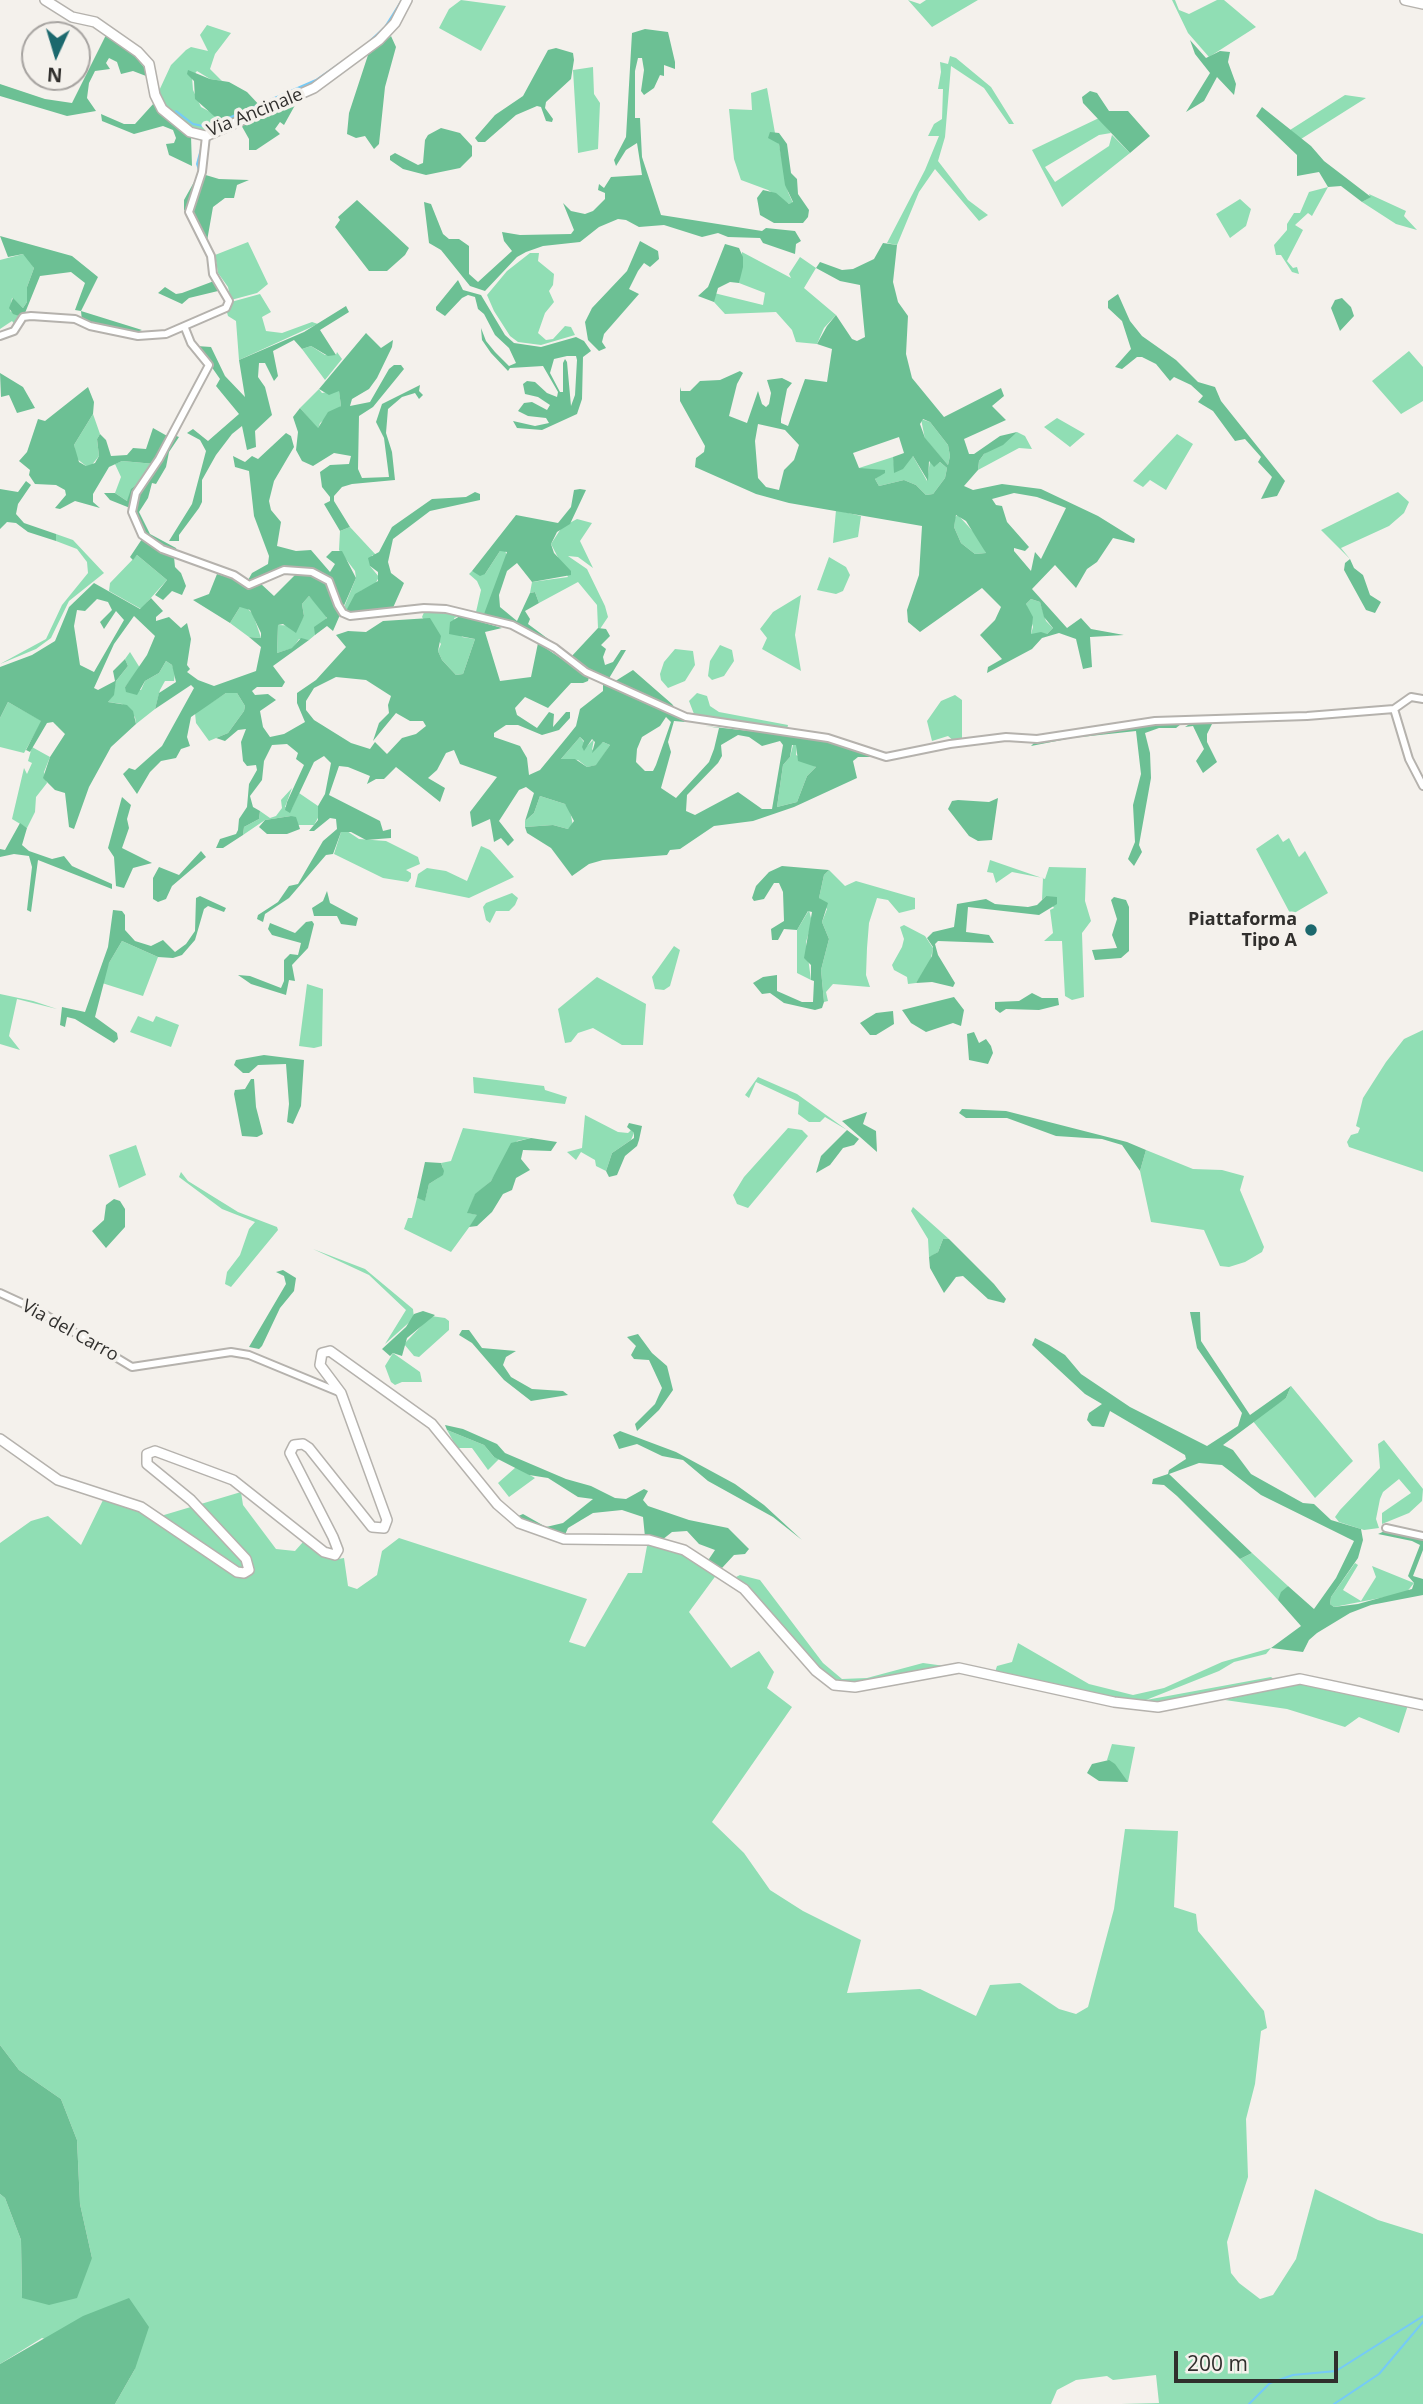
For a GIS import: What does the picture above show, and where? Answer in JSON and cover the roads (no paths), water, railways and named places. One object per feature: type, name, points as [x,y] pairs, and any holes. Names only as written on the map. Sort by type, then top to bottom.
[{"type":"main road","name":"Via Ancinale","points":[[45,0],[72,17],[96,22],[138,52],[149,64],[155,95],[162,109],[190,132],[206,136],[314,89],[379,40],[395,23],[407,0]]},
{"type":"main road","points":[[1405,0],[1423,4]]},
{"type":"main road","points":[[0,1439],[58,1480],[141,1507],[237,1572],[244,1573],[250,1568],[246,1559],[191,1500],[147,1464],[146,1455],[155,1451],[233,1480],[324,1552],[335,1555],[338,1550],[334,1537],[290,1453],[294,1445],[303,1444],[309,1448],[372,1527],[384,1528],[387,1520],[341,1393],[320,1365],[320,1356],[326,1351],[334,1352],[432,1424],[496,1504],[519,1523],[564,1539],[649,1540],[684,1550],[744,1589],[816,1671],[834,1685],[855,1687],[959,1668],[1114,1702],[1158,1707],[1300,1679],[1423,1705]]},
{"type":"street","points":[[0,336],[14,331],[23,317],[31,316],[75,318],[90,326],[138,336],[166,334],[226,308],[229,301],[213,274],[211,256],[188,212],[202,172],[206,136]]},
{"type":"street","points":[[185,328],[191,343],[209,365],[164,450],[136,493],[132,512],[142,536],[162,548],[234,575],[250,585],[284,570],[312,572],[329,581],[338,605],[343,613],[350,616],[424,608],[446,609],[512,625],[555,648],[586,672],[686,717],[828,738],[886,757],[950,744],[1006,737],[1037,739],[1155,721],[1307,716],[1381,707],[1394,709],[1411,697],[1423,699]]},
{"type":"street","points":[[1394,709],[1409,759],[1423,786]]},
{"type":"street","name":"Via del Carro","points":[[0,1293],[38,1311],[132,1367],[231,1352],[248,1355],[341,1393]]},
{"type":"street","points":[[1386,1528],[1423,1535]]},
{"type":"waterway","points":[[370,41],[385,27],[402,0]]},
{"type":"waterway","points":[[176,111],[193,124],[208,127],[316,80],[349,57]]},
{"type":"waterway","points":[[199,170],[197,164],[201,149]]},
{"type":"waterway","points":[[1249,2404],[1270,2383],[1293,2375],[1336,2371],[1423,2316]]},
{"type":"waterway","points":[[1334,2404],[1379,2374],[1423,2322]]},
{"type":"place","name":"Piattaforma Tipo A","points":[[1311,930]]}]
